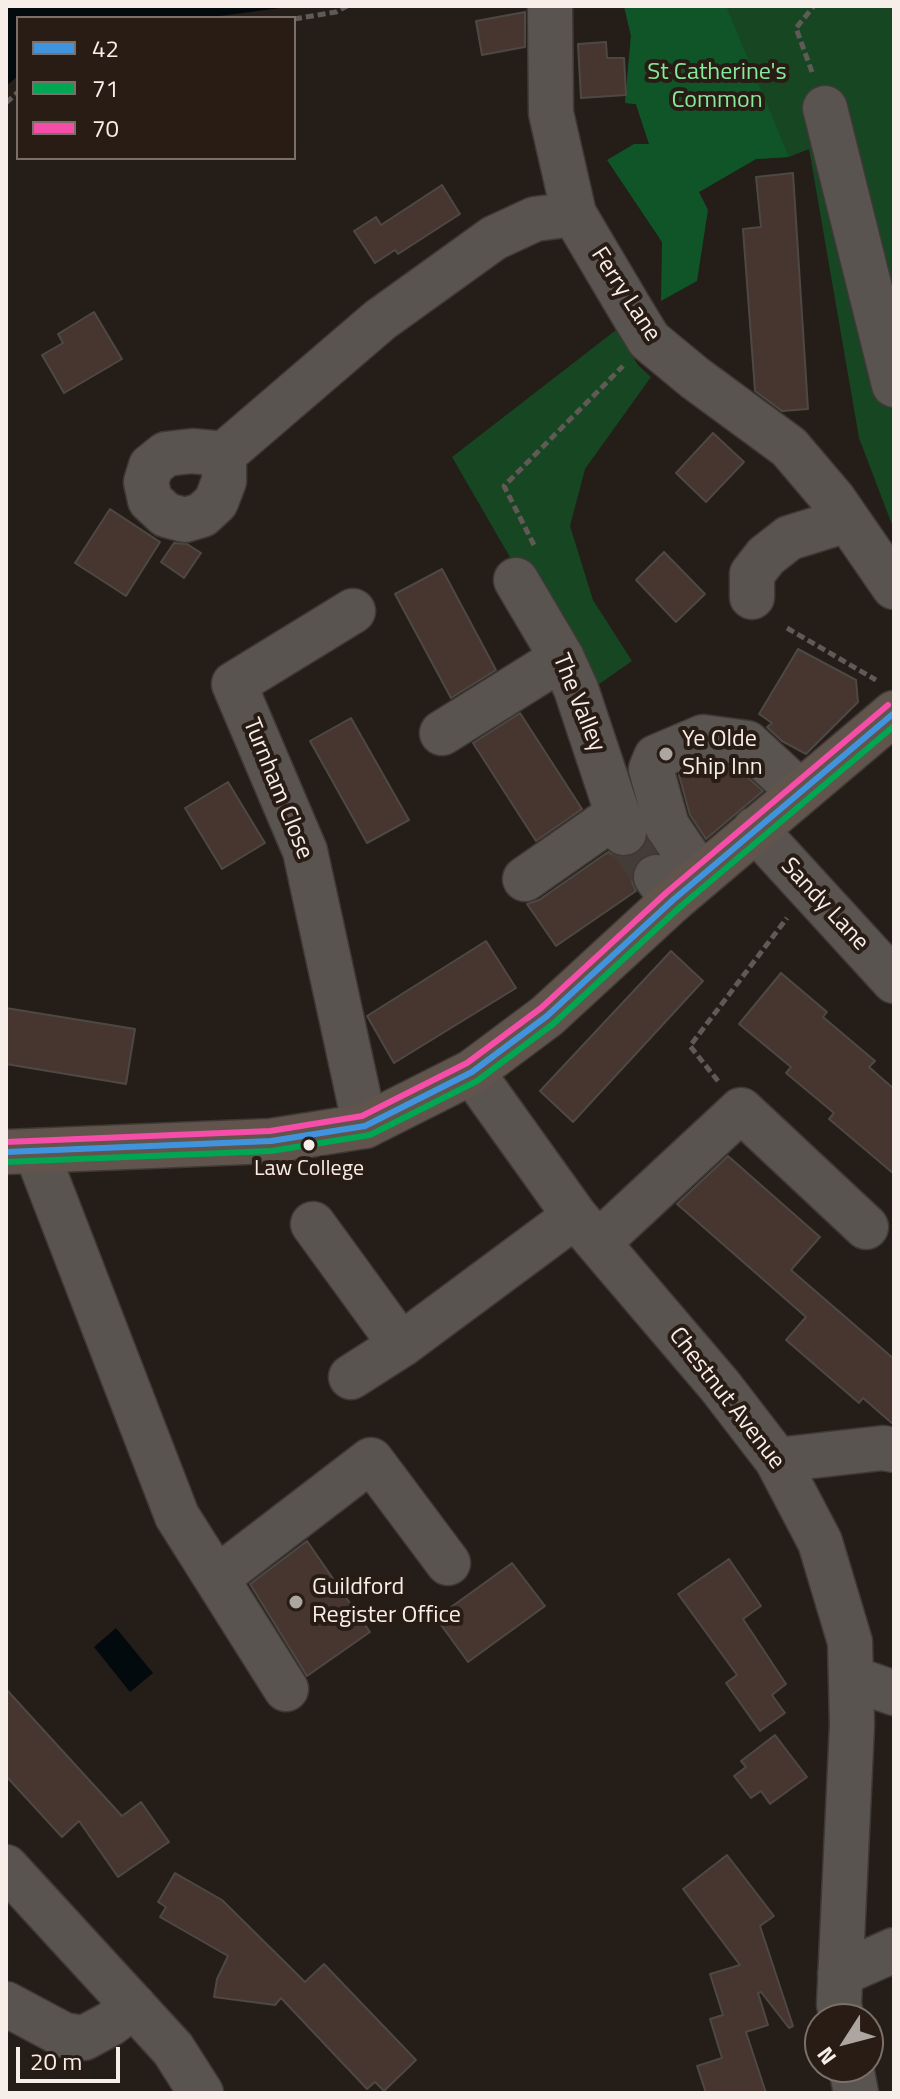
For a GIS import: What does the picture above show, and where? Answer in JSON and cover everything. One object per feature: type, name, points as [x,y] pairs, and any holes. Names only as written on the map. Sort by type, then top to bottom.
[{"type":"main road","points":[[21,1151],[271,1141],[365,1126],[472,1072],[547,1016],[677,884],[755,829],[800,792],[888,698]]},
{"type":"street","name":"Ferry Lane","points":[[550,6],[551,113],[574,214],[640,326],[695,378],[789,447],[847,520],[894,587]]},
{"type":"street","points":[[825,108],[894,385]]},
{"type":"street","points":[[224,454],[380,320],[494,238],[535,219],[574,214]]},
{"type":"street","points":[[752,597],[752,574],[766,556],[789,538],[847,520]]},
{"type":"street","name":"The Valley","points":[[525,879],[621,824],[586,714],[527,566]]},
{"type":"street","name":"Turnham Close","points":[[353,611],[234,684],[305,851],[365,1126]]},
{"type":"street","points":[[442,733],[562,658]]},
{"type":"street","points":[[677,884],[667,826],[651,769],[656,757],[703,737],[747,743],[800,792]]},
{"type":"street","name":"Sandy Lane","points":[[755,829],[894,981]]},
{"type":"street","name":"Chestnut Avenue","points":[[472,1072],[587,1230],[720,1386],[777,1460],[820,1542],[850,1642],[852,1725],[839,2003]]},
{"type":"street","points":[[351,1377],[587,1230],[741,1110],[866,1227]]},
{"type":"street","points":[[21,1151],[177,1516],[286,1689]]},
{"type":"street","points":[[313,1224],[401,1345]]},
{"type":"street","points":[[777,1460],[883,1448],[894,1450]]},
{"type":"street","points":[[217,1578],[371,1460],[448,1563]]},
{"type":"street","points":[[851,1678],[894,1693]]},
{"type":"street","points":[[6,1867],[173,2049],[201,2093]]},
{"type":"street","points":[[840,1974],[894,1950]]},
{"type":"street","points":[[6,2004],[64,2035],[84,2038],[134,2006]]},
{"type":"path","points":[[296,19],[336,12],[347,6]]},
{"type":"path","points":[[814,6],[796,28],[825,108]]},
{"type":"path","points":[[527,566],[504,486],[640,326]]},
{"type":"path","points":[[787,628],[888,698]]},
{"type":"path","points":[[741,1110],[690,1046],[809,888]]},
{"type":"green space","name":"St Catherine's Common","points":[[624,6],[894,6],[894,530],[859,438],[809,149],[789,157],[756,159],[699,192],[649,144],[636,104],[625,103],[631,36]]},
{"type":"green space","points":[[624,6],[726,6],[789,157],[756,159],[699,192],[708,210],[697,281],[661,301],[662,242],[607,160],[634,144],[649,144],[636,104],[625,103],[631,36]]},
{"type":"green space","points":[[616,330],[638,365],[651,377],[585,469],[570,526],[593,600],[632,661],[588,692],[452,457]]},
{"type":"shaded area","points":[[6,6],[295,6],[220,16],[16,16],[16,78],[6,86]]},
{"type":"shaded area","points":[[116,1628],[153,1673],[130,1692],[94,1647]]},
{"type":"building","points":[[525,12],[525,47],[482,55],[476,21]]},
{"type":"building","points":[[606,42],[607,58],[624,58],[626,95],[581,98],[578,44]]},
{"type":"building","points":[[793,173],[808,409],[782,411],[755,391],[743,229],[761,227],[756,177]]},
{"type":"building","points":[[442,185],[460,214],[398,254],[395,250],[375,263],[354,231],[376,217],[381,225]]},
{"type":"building","points":[[94,312],[122,359],[64,393],[42,355],[63,343],[58,334]]},
{"type":"building","points":[[713,433],[744,462],[706,502],[676,473]]},
{"type":"building","points":[[110,509],[160,542],[126,596],[75,563]]},
{"type":"building","points":[[174,543],[187,544],[201,553],[184,578],[161,562]]},
{"type":"building","points":[[664,552],[705,594],[676,622],[636,580]]},
{"type":"building","points":[[442,569],[496,670],[451,698],[395,594]]},
{"type":"building","points":[[798,649],[856,680],[858,702],[806,754],[782,741],[767,727],[772,723],[759,714]]},
{"type":"building","points":[[520,713],[582,809],[536,841],[473,743]]},
{"type":"building","points":[[351,718],[409,820],[367,843],[310,741]]},
{"type":"building","points":[[706,763],[736,767],[763,791],[706,839],[690,815],[679,775]]},
{"type":"building","points":[[228,782],[265,843],[222,869],[185,808]]},
{"type":"building","points":[[647,841],[655,852],[642,857],[633,866],[631,879],[636,891],[556,946],[527,904],[539,900],[608,852],[618,857],[631,857],[642,850]]},
{"type":"building","points":[[486,941],[516,988],[394,1063],[367,1016]]},
{"type":"building","points":[[671,951],[703,981],[573,1122],[540,1091]]},
{"type":"building","points":[[781,973],[827,1012],[823,1017],[875,1061],[869,1067],[894,1089],[894,1174],[829,1119],[834,1113],[786,1073],[791,1067],[739,1024]]},
{"type":"building","points":[[6,1008],[135,1029],[126,1084],[6,1064]]},
{"type":"building","points":[[728,1156],[820,1237],[791,1270],[894,1359],[894,1425],[863,1398],[859,1403],[786,1340],[806,1317],[677,1204]]},
{"type":"building","name":"Guildford Register Office","points":[[307,1541],[370,1632],[307,1676],[250,1584]]},
{"type":"building","points":[[729,1559],[761,1606],[743,1619],[786,1684],[772,1695],[785,1713],[760,1731],[726,1683],[737,1675],[678,1594]]},
{"type":"building","points":[[512,1563],[545,1606],[468,1662],[436,1618]]},
{"type":"building","points":[[6,1689],[122,1816],[141,1802],[169,1842],[118,1877],[79,1821],[62,1837],[6,1776]]},
{"type":"building","points":[[775,1735],[807,1777],[770,1804],[761,1791],[751,1798],[734,1776],[746,1767],[741,1761]]},
{"type":"building","points":[[727,1855],[774,1916],[760,1926],[793,2026],[789,2028],[761,1992],[758,1993],[768,2025],[746,2032],[766,2093],[706,2093],[697,2066],[722,2058],[710,2019],[723,2015],[710,1974],[740,1965],[683,1889]]},
{"type":"building","points":[[175,1873],[222,1900],[305,1982],[324,1964],[416,2060],[384,2091],[375,2082],[367,2089],[281,1998],[275,2005],[214,1997],[217,1979],[228,1956],[160,1917],[166,1907],[158,1902]]},
{"type":"tunnel","points":[[624,833],[656,877]]},
{"type":"transit line","name":"70","points":[[6,1142],[270,1131],[362,1116],[467,1063],[541,1008],[667,892],[888,705]]},
{"type":"transit line","name":"42","points":[[6,1152],[271,1141],[365,1126],[472,1072],[547,1016],[673,900],[894,713]]},
{"type":"transit line","name":"71","points":[[6,1162],[271,1151],[370,1135],[477,1081],[553,1024],[680,907],[894,726]]},
{"type":"place","name":"Ye Olde Ship Inn","points":[[666,754]]},
{"type":"place","name":"Law College","points":[[309,1145]]},
{"type":"place","name":"Guildford Register Office","points":[[296,1602]]}]
